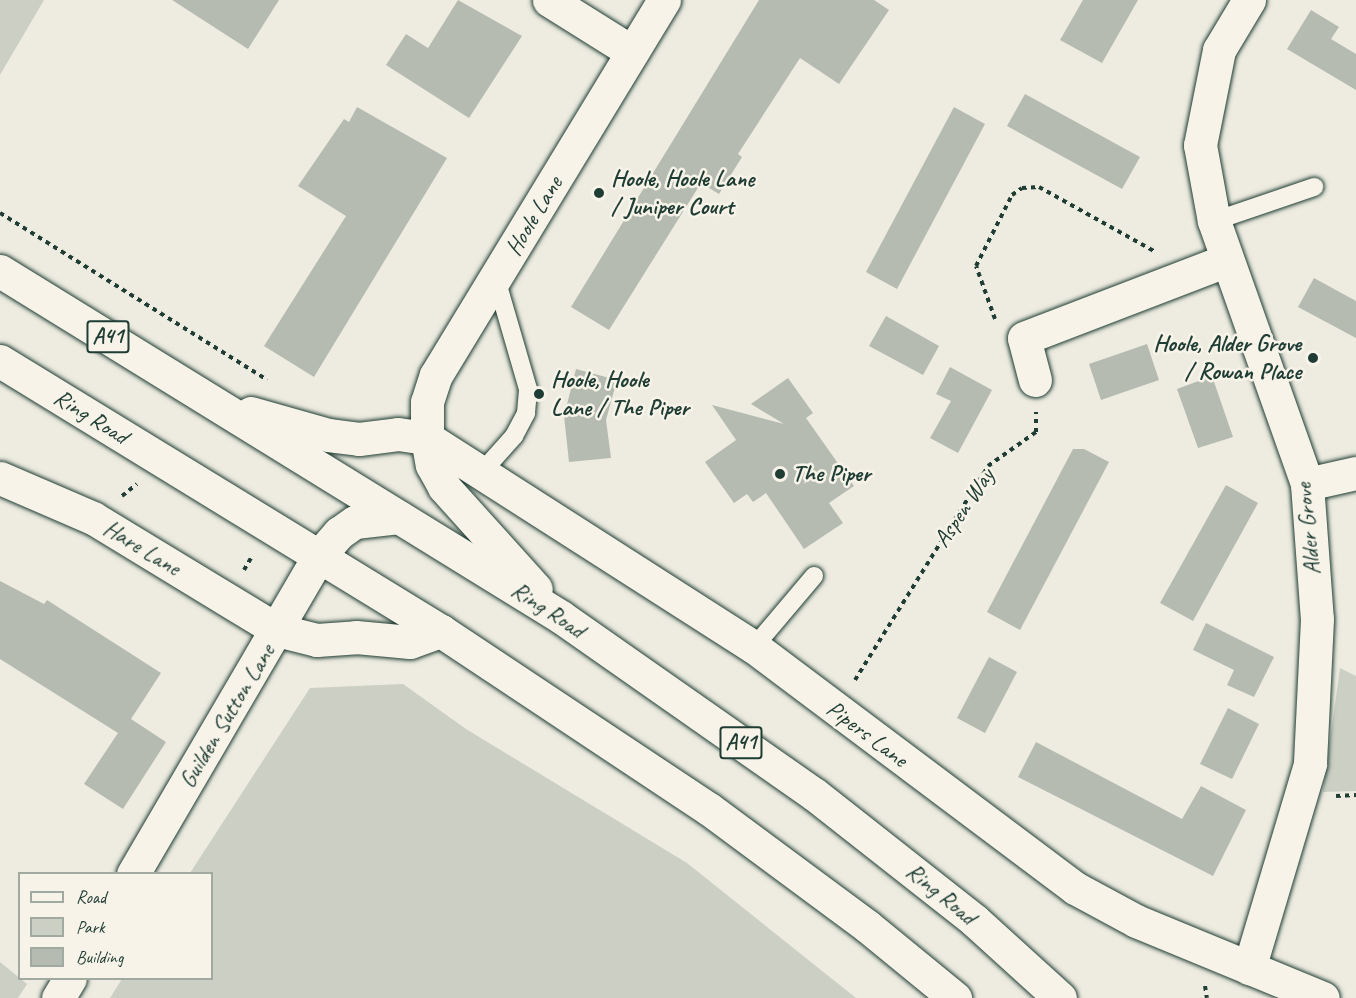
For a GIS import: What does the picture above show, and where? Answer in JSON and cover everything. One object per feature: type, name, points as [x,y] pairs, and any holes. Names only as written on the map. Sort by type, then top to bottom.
[{"type":"main road","points":[[549,0],[632,52]]},
{"type":"main road","name":"Hoole Lane","points":[[561,616],[444,487],[432,465],[427,438],[427,402],[436,375],[664,0]]},
{"type":"main road","name":"Alder Grove","points":[[1249,0],[1219,50],[1200,145],[1214,221],[1307,484],[1317,619],[1310,765],[1249,968]]},
{"type":"main road","points":[[1035,380],[1024,338],[1191,271],[1227,260]]},
{"type":"main road","name":"Ring Road","points":[[0,271],[561,616],[814,794],[974,920],[1060,998]]},
{"type":"main road","name":"Ring Road","points":[[0,361],[441,631],[709,808],[867,926],[955,998]]},
{"type":"main road","points":[[217,403],[328,435],[427,438]]},
{"type":"main road","name":"Pipers Lane","points":[[427,438],[754,647],[836,711],[1075,888],[1136,921],[1323,998]]},
{"type":"main road","points":[[1307,484],[1356,473]]},
{"type":"main road","name":"Hare Lane","points":[[0,478],[93,518],[277,630],[317,640],[356,637],[410,642],[441,631]]},
{"type":"main road","name":"Guilden Sutton Lane","points":[[134,872],[318,557],[339,533],[355,522],[399,517]]},
{"type":"main road","points":[[58,998],[69,980]]},
{"type":"lane","points":[[1214,221],[1314,188]]},
{"type":"lane","points":[[481,472],[514,436],[526,413],[528,389],[496,279]]},
{"type":"lane","points":[[754,647],[814,576]]},
{"type":"path","points":[[999,330],[976,266],[1012,195],[1022,188],[1040,188],[1191,271]]},
{"type":"path","points":[[0,213],[269,381]]},
{"type":"path","name":"Aspen Way","points":[[836,711],[988,466],[1036,432],[1035,380]]},
{"type":"path","points":[[93,518],[165,462]]},
{"type":"green space","points":[[0,0],[44,0],[0,75]]},
{"type":"green space","points":[[1340,668],[1356,676],[1356,791],[1323,792]]},
{"type":"green space","points":[[403,684],[466,729],[687,863],[856,998],[110,998],[121,980],[213,980],[213,872],[191,872],[310,688]]},
{"type":"green space","points":[[0,962],[18,977],[18,980],[27,984],[18,998],[0,998]]},
{"type":"building","points":[[172,0],[279,0],[248,49]]},
{"type":"building","points":[[458,0],[522,36],[469,118],[386,65],[406,34],[428,48]]},
{"type":"building","points":[[759,0],[874,0],[889,10],[839,84],[800,58],[738,154],[742,157],[719,194],[701,183],[609,330],[571,307]]},
{"type":"building","points":[[1083,0],[1138,0],[1102,63],[1060,40]]},
{"type":"building","points":[[1311,10],[1339,27],[1331,39],[1356,54],[1356,90],[1287,49]]},
{"type":"building","points":[[1025,94],[1140,157],[1122,189],[1007,126]]},
{"type":"building","points":[[357,107],[447,158],[314,377],[264,346],[346,216],[298,186],[344,119],[349,122]]},
{"type":"building","points":[[954,107],[985,124],[897,289],[866,272]]},
{"type":"building","points":[[1314,278],[1356,301],[1356,338],[1298,307]]},
{"type":"building","points":[[886,316],[939,346],[923,375],[869,346]]},
{"type":"building","points":[[1147,344],[1159,380],[1101,400],[1089,364]]},
{"type":"building","points":[[950,367],[992,390],[958,453],[930,438],[951,401],[936,394]]},
{"type":"building","points":[[576,369],[617,380],[606,420],[611,458],[569,462],[564,416]]},
{"type":"building","points":[[1212,376],[1233,437],[1198,448],[1177,389]]},
{"type":"building","name":"The Piper","points":[[788,378],[813,413],[806,418],[854,486],[829,503],[843,523],[804,549],[766,493],[753,502],[747,494],[734,503],[705,462],[736,440],[712,405],[784,424],[751,404]]},
{"type":"building","points":[[1073,449],[1084,449],[1109,462],[1020,630],[987,612]]},
{"type":"building","points":[[1226,485],[1258,503],[1193,621],[1160,603]]},
{"type":"building","points":[[0,581],[44,604],[47,600],[161,673],[131,719],[166,742],[123,809],[84,784],[118,733],[0,659]]},
{"type":"building","points":[[1206,623],[1274,657],[1254,697],[1227,685],[1234,670],[1193,650]]},
{"type":"building","points":[[989,657],[1017,672],[985,733],[957,718]]},
{"type":"building","points":[[1228,708],[1259,724],[1232,779],[1200,764]]},
{"type":"building","points":[[1036,742],[1182,819],[1201,786],[1246,810],[1213,876],[1018,777]]},
{"type":"place","name":"Hoole, Hoole Lane / Juniper Court","points":[[599,193]]},
{"type":"place","name":"Hoole, Alder Grove / Rowan Place","points":[[1313,358]]},
{"type":"place","name":"Hoole, Hoole Lane / The Piper","points":[[539,394]]},
{"type":"place","name":"The Piper","points":[[780,474]]}]
